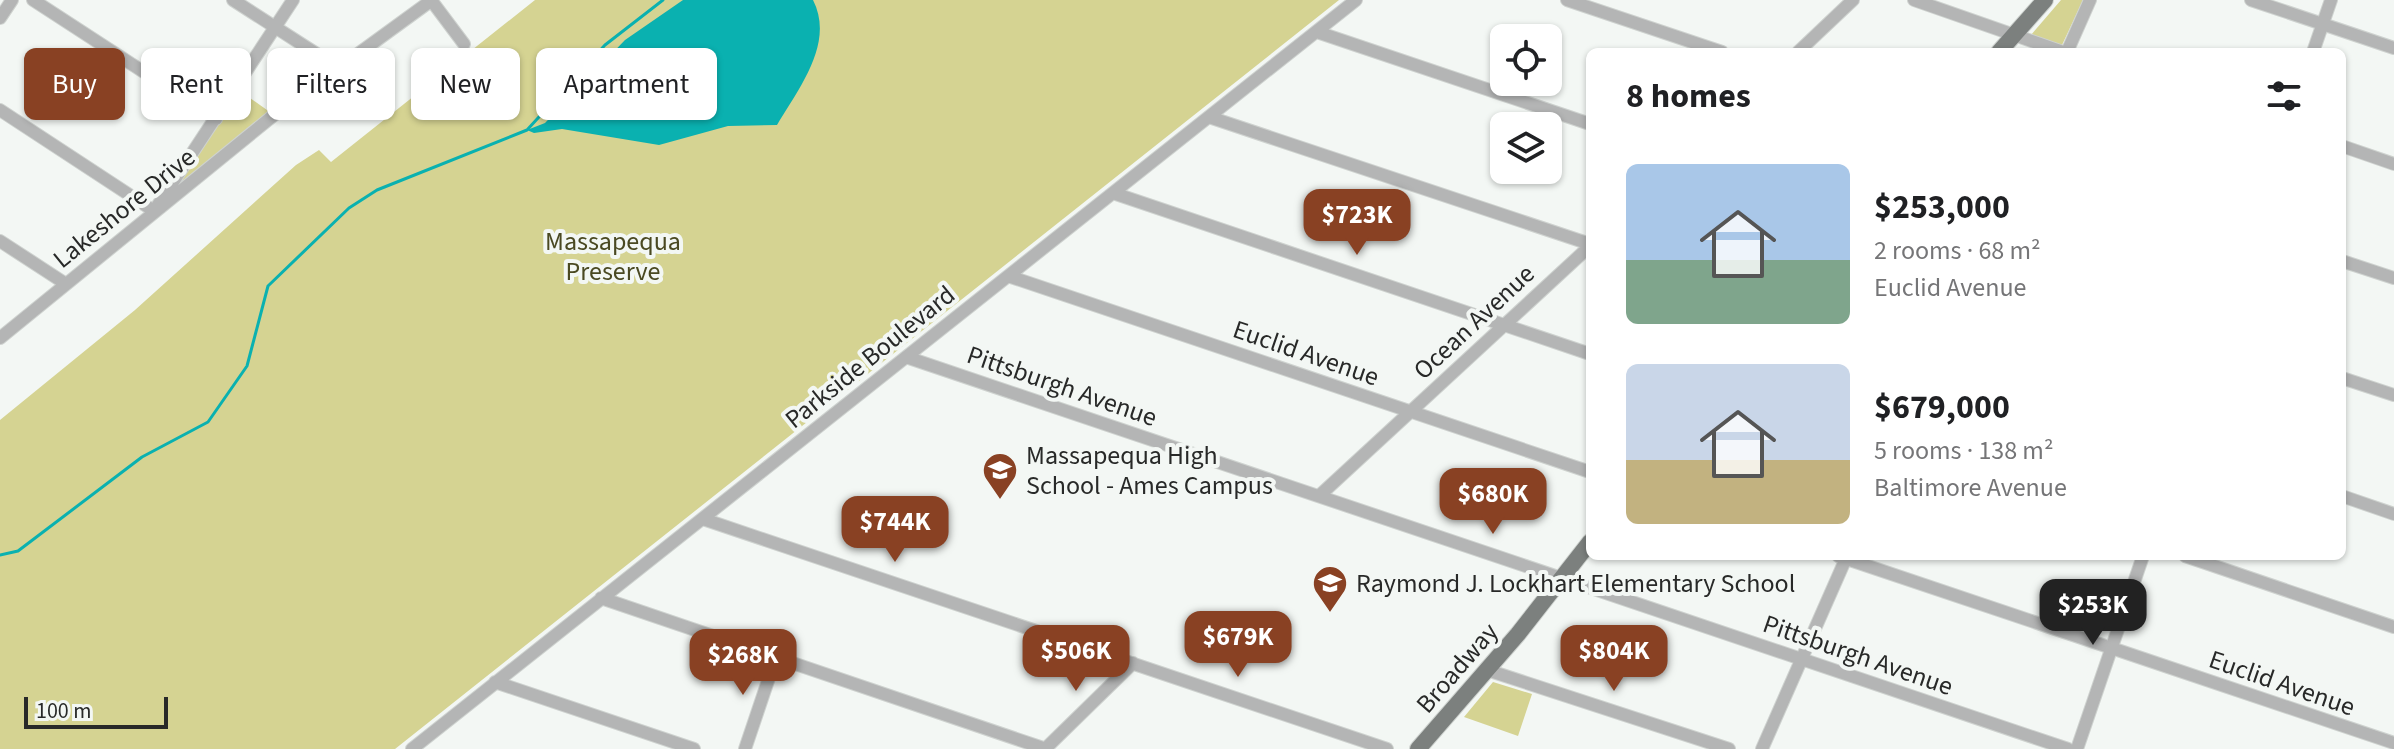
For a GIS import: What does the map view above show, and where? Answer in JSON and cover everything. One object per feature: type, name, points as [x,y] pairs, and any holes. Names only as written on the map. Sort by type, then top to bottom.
[{"type":"main road","points":[[2002,48],[2045,0]]},
{"type":"main road","name":"Broadway","points":[[1418,749],[1487,670],[1586,547]]},
{"type":"street","points":[[0,18],[12,0]]},
{"type":"street","points":[[33,0],[141,70]]},
{"type":"street","points":[[233,0],[308,48]]},
{"type":"street","points":[[251,64],[293,0]]},
{"type":"street","points":[[431,0],[464,44]]},
{"type":"street","name":"Lakeshore Drive","points":[[364,48],[431,0]]},
{"type":"street","name":"Parkside Boulevard","points":[[412,749],[1356,0]]},
{"type":"street","points":[[1567,0],[1710,48]]},
{"type":"street","points":[[1802,48],[1853,0]]},
{"type":"street","points":[[1914,0],[2053,48]]},
{"type":"street","points":[[2067,48],[2090,0]]},
{"type":"street","points":[[2251,0],[2394,48]]},
{"type":"street","points":[[2314,48],[2331,0]]},
{"type":"street","points":[[1317,32],[1586,123]]},
{"type":"street","points":[[0,110],[154,211],[215,120]]},
{"type":"street","points":[[1209,117],[1586,244]]},
{"type":"street","name":"Lakeshore Drive","points":[[0,338],[270,120]]},
{"type":"street","points":[[2346,147],[2394,164]]},
{"type":"street","points":[[1113,193],[1586,353]]},
{"type":"street","points":[[0,241],[66,284]]},
{"type":"street","name":"Ocean Avenue","points":[[1319,496],[1586,249]]},
{"type":"street","points":[[2346,262],[2394,278]]},
{"type":"street","name":"Euclid Avenue","points":[[1008,276],[1586,471]]},
{"type":"street","name":"Pittsburgh Avenue","points":[[906,357],[2068,749]]},
{"type":"street","points":[[2346,379],[2394,395]]},
{"type":"street","points":[[2346,497],[2394,514]]},
{"type":"street","points":[[703,519],[1387,749]]},
{"type":"street","points":[[1762,749],[1843,560]]},
{"type":"street","name":"Euclid Avenue","points":[[1853,560],[2394,743]]},
{"type":"street","points":[[2077,749],[2142,560]]},
{"type":"street","points":[[2197,560],[2394,627]]},
{"type":"street","points":[[601,598],[1027,746],[1045,749],[1133,663]]},
{"type":"street","points":[[745,749],[776,657]]},
{"type":"street","points":[[1487,670],[1729,749]]},
{"type":"street","points":[[495,682],[694,749]]},
{"type":"green space","name":"Massapequa Preserve","points":[[535,0],[1339,0],[395,749],[0,749],[0,420],[135,310],[296,165],[319,150],[331,162],[384,120],[395,120],[395,111],[411,98],[411,120],[520,120],[520,48],[475,48]]},
{"type":"green space","points":[[2061,0],[2083,0],[2062,45],[2031,35]]},
{"type":"green space","points":[[251,99],[267,110],[268,120],[154,211],[215,120],[251,120]]},
{"type":"green space","points":[[1493,682],[1532,694],[1518,736],[1464,717]]},
{"type":"water","points":[[683,0],[813,0],[819,16],[820,32],[812,65],[777,125],[728,126],[659,145],[562,129],[534,133],[527,130],[548,120],[717,120],[717,48],[617,48]]},
{"type":"waterway","points":[[0,555],[18,551],[142,457],[208,422],[247,366],[268,286],[349,208],[377,190],[527,130],[605,45],[663,0]]},
{"type":"place","name":"Massapequa High School - Ames Campus","points":[[1000,501]]},
{"type":"place","name":"Raymond J. Lockhart Elementary School","points":[[1330,614]]}]
